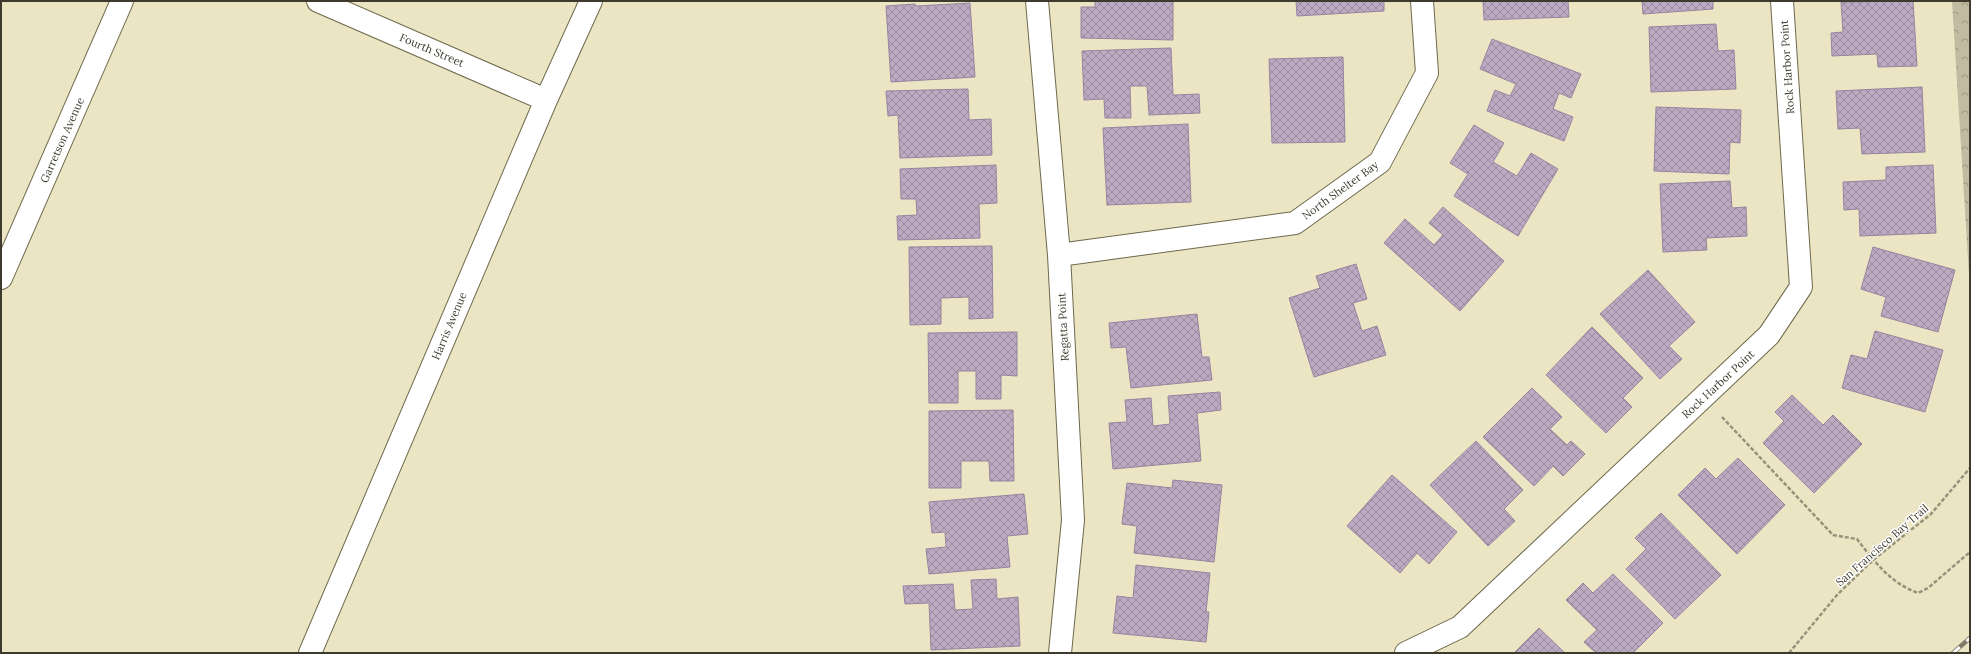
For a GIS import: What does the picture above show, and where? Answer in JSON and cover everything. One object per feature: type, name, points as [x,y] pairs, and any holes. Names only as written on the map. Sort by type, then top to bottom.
[{"type":"street","name":"Garretson Avenue","points":[[1,278],[122,1]]},
{"type":"street","name":"Fourth Street","points":[[318,1],[546,100]]},
{"type":"street","name":"Harris Avenue","points":[[310,653],[546,100],[591,1]]},
{"type":"street","name":"Regatta Point","points":[[1038,1],[1059,255],[1073,520],[1060,653]]},
{"type":"street","name":"North Shelter Bay","points":[[1059,255],[1295,223],[1380,162],[1427,72],[1422,1]]},
{"type":"street","name":"Rock Harbor Point","points":[[1406,653],[1460,627],[1770,335],[1801,287],[1782,1]]},
{"type":"path","points":[[1703,398],[1833,535],[1857,538],[1873,560],[1886,574],[1904,588],[1918,593],[1928,588],[1970,552]]},
{"type":"path","name":"San Francisco Bay Trail","points":[[1789,653],[1837,595],[1873,560],[1931,514],[1970,468]]},
{"type":"green space","points":[[1952,1],[1970,1],[1970,291]]},
{"type":"building","points":[[1095,1],[1173,1],[1173,40],[1081,38],[1081,7],[1095,7]]},
{"type":"building","points":[[1296,1],[1384,1],[1384,11],[1297,16]]},
{"type":"building","points":[[1483,1],[1568,1],[1569,17],[1484,20]]},
{"type":"building","points":[[1642,1],[1713,1],[1713,9],[1643,14]]},
{"type":"building","points":[[1913,1],[1917,66],[1878,67],[1877,54],[1832,56],[1831,33],[1843,32],[1841,2]]},
{"type":"building","points":[[970,3],[975,77],[891,82],[886,6]]},
{"type":"building","points":[[1716,24],[1718,51],[1734,50],[1736,89],[1651,92],[1649,27]]},
{"type":"building","points":[[1492,39],[1581,74],[1571,98],[1559,93],[1553,109],[1573,117],[1564,141],[1487,111],[1495,90],[1510,96],[1516,84],[1480,69]]},
{"type":"building","points":[[1171,48],[1173,95],[1199,94],[1200,113],[1149,115],[1147,86],[1130,86],[1131,118],[1105,118],[1104,99],[1084,100],[1082,51]]},
{"type":"building","points":[[1343,57],[1345,142],[1272,143],[1269,59]]},
{"type":"building","points":[[1922,87],[1925,152],[1862,154],[1860,128],[1838,129],[1836,91]]},
{"type":"building","points":[[968,89],[969,120],[991,119],[992,155],[900,158],[898,115],[888,116],[886,91]]},
{"type":"building","points":[[1656,107],[1741,110],[1740,143],[1730,142],[1729,174],[1654,171]]},
{"type":"building","points":[[1188,124],[1191,202],[1107,205],[1103,128]]},
{"type":"building","points":[[1474,125],[1504,143],[1493,162],[1517,176],[1531,153],[1558,169],[1518,236],[1454,196],[1468,174],[1450,163]]},
{"type":"building","points":[[996,165],[997,203],[979,204],[980,238],[898,240],[897,216],[917,215],[916,199],[901,199],[900,169]]},
{"type":"building","points":[[1933,165],[1936,233],[1860,236],[1859,209],[1844,210],[1843,182],[1886,180],[1886,167]]},
{"type":"building","points":[[1730,181],[1732,208],[1746,207],[1747,236],[1706,238],[1707,250],[1663,252],[1660,184]]},
{"type":"building","points":[[1443,207],[1504,261],[1460,311],[1384,243],[1405,219],[1434,245],[1443,235],[1429,223]]},
{"type":"building","points":[[992,246],[993,318],[969,319],[969,297],[941,298],[941,324],[910,325],[909,247]]},
{"type":"building","points":[[1873,247],[1955,270],[1938,332],[1881,316],[1886,297],[1861,289]]},
{"type":"building","points":[[1356,264],[1367,299],[1353,303],[1362,331],[1377,326],[1386,355],[1314,377],[1289,298],[1320,288],[1316,276]]},
{"type":"building","points":[[1648,270],[1695,322],[1669,346],[1682,359],[1660,379],[1600,314]]},
{"type":"building","points":[[1197,314],[1202,357],[1209,357],[1212,380],[1131,388],[1126,347],[1111,348],[1109,323]]},
{"type":"building","points":[[1592,327],[1643,378],[1623,398],[1632,407],[1606,433],[1546,375]]},
{"type":"building","points":[[1875,331],[1943,350],[1925,412],[1842,388],[1851,355],[1867,359]]},
{"type":"building","points":[[1017,332],[1017,376],[1001,375],[1001,399],[976,399],[976,371],[958,371],[958,403],[929,403],[928,333]]},
{"type":"building","points":[[1532,388],[1562,417],[1550,429],[1567,445],[1571,441],[1585,454],[1563,476],[1553,466],[1534,486],[1483,437]]},
{"type":"building","points":[[1220,392],[1221,410],[1197,413],[1201,461],[1113,469],[1109,423],[1127,422],[1125,400],[1151,398],[1153,426],[1170,424],[1168,396]]},
{"type":"building","points":[[1792,395],[1823,425],[1833,415],[1862,444],[1814,493],[1763,443],[1784,421],[1775,412]]},
{"type":"building","points":[[1013,410],[1014,481],[990,481],[989,461],[961,461],[961,488],[929,488],[929,411]]},
{"type":"building","points":[[1476,441],[1523,490],[1504,509],[1515,521],[1488,546],[1430,485]]},
{"type":"building","points":[[1738,458],[1785,505],[1737,554],[1678,495],[1705,468],[1716,479]]},
{"type":"building","points":[[1392,475],[1457,532],[1429,564],[1417,553],[1400,573],[1347,526]]},
{"type":"building","points":[[1173,480],[1222,485],[1214,562],[1134,553],[1137,526],[1122,524],[1127,483],[1172,488]]},
{"type":"building","points":[[1024,494],[1028,534],[1007,536],[1010,567],[929,574],[926,549],[946,547],[945,532],[932,533],[929,502]]},
{"type":"building","points":[[1661,513],[1721,575],[1675,619],[1626,569],[1646,549],[1635,538]]},
{"type":"building","points":[[1136,565],[1210,573],[1206,612],[1209,612],[1206,642],[1113,633],[1117,596],[1133,598]]},
{"type":"building","points":[[1613,574],[1663,623],[1633,653],[1596,653],[1584,642],[1597,630],[1566,600],[1583,583],[1593,593]]},
{"type":"building","points":[[996,579],[997,599],[1018,597],[1020,646],[931,650],[929,603],[905,604],[903,586],[953,584],[955,610],[973,609],[971,580]]},
{"type":"building","points":[[1539,628],[1565,653],[1514,653]]},
{"type":"railway","points":[[1953,653],[1970,638]]}]
